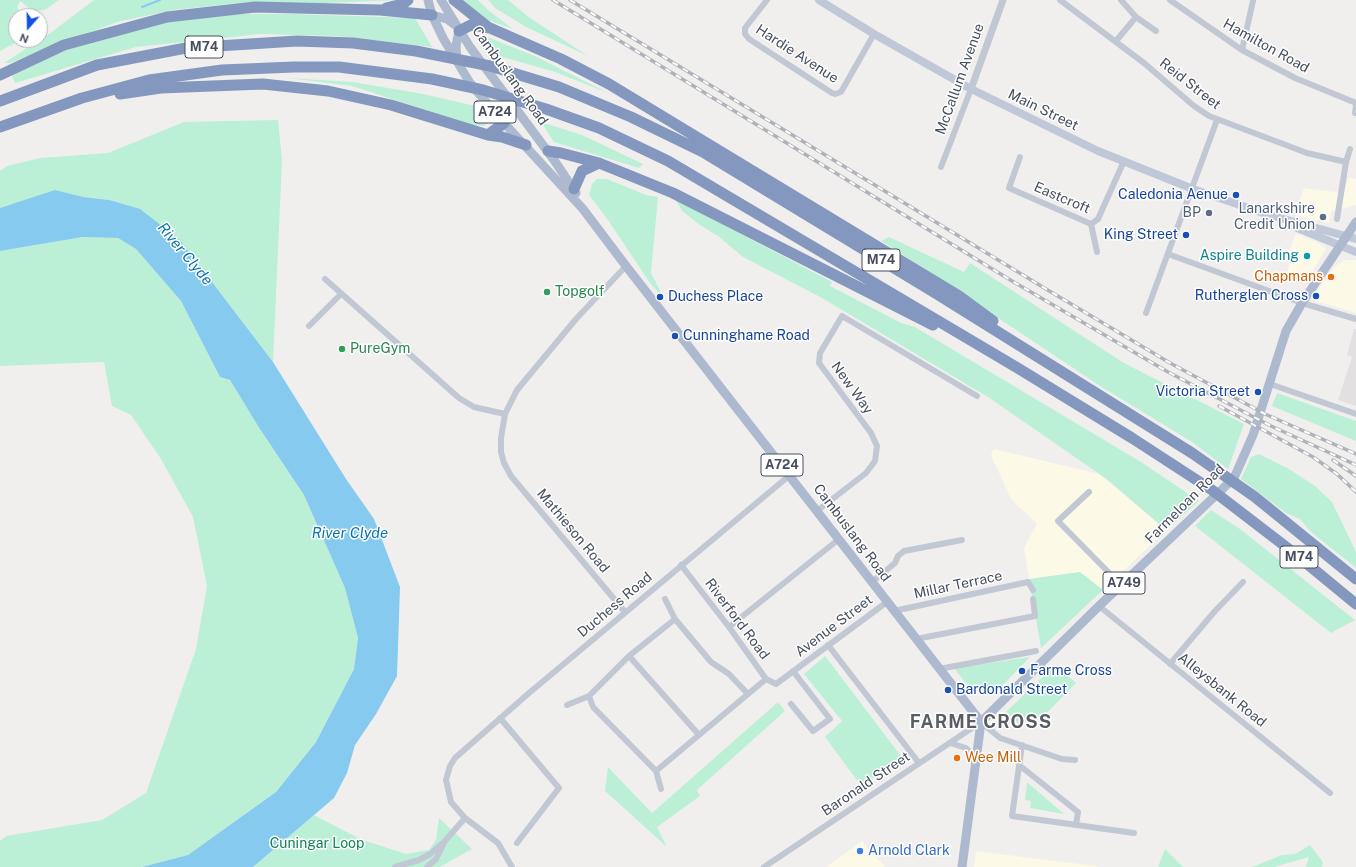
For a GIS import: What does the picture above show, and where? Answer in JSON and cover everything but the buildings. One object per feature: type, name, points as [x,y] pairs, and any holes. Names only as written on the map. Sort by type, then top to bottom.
[{"type":"highway","name":"M74","points":[[380,10],[403,4],[408,0]]},
{"type":"highway","name":"M74","points":[[454,0],[490,28]]},
{"type":"highway","name":"M74","points":[[0,75],[64,45],[167,17],[254,7],[380,10],[432,15]]},
{"type":"highway","name":"M74","points":[[458,28],[471,25],[490,28],[555,56],[609,84],[959,296],[1069,376]]},
{"type":"highway","name":"M74","points":[[0,101],[97,65],[186,48],[297,41],[353,43],[416,51],[490,66],[559,87],[632,117],[703,152],[1069,376],[1192,453],[1254,497],[1356,578]]},
{"type":"highway","name":"M74","points":[[0,127],[82,98],[149,80],[222,70],[294,67],[339,67],[412,76],[483,90],[546,109],[599,128],[668,161],[1016,367],[1182,470],[1294,552],[1356,604]]},
{"type":"highway","name":"M74","points":[[82,98],[161,88],[263,84],[328,91],[392,105],[488,135],[502,137],[526,145]]},
{"type":"highway","points":[[488,135],[504,123]]},
{"type":"highway","name":"M74","points":[[548,151],[561,153],[600,164],[673,193],[1016,367]]},
{"type":"highway","points":[[574,189],[582,171],[600,164]]},
{"type":"main road","name":"Cambuslang Road","points":[[428,0],[432,15],[443,38],[470,83],[504,123],[583,208],[626,266],[981,722]]},
{"type":"main road","name":"Cambuslang Road","points":[[441,0],[458,28],[574,189],[583,208]]},
{"type":"main road","name":"Main Street","points":[[819,0],[874,34],[971,89],[1061,134],[1193,189],[1269,215],[1352,238]]},
{"type":"main road","points":[[432,15],[447,19],[458,28],[456,46],[457,63]]},
{"type":"main road","points":[[504,123],[509,114],[506,95]]},
{"type":"main road","points":[[526,145],[548,151]]},
{"type":"main road","name":"Main Street","points":[[1269,215],[1341,247],[1356,252]]},
{"type":"main road","name":"A749","points":[[1352,238],[1356,222]]},
{"type":"main road","name":"Farmeloan Road","points":[[981,722],[1099,606],[1234,478],[1253,435],[1286,331],[1302,303],[1341,247],[1352,238]]},
{"type":"main road","points":[[962,867],[981,722]]},
{"type":"street","name":"Hardie Avenue","points":[[768,0],[745,28],[744,34],[755,43],[835,94],[839,94],[843,89],[874,34]]},
{"type":"street","name":"McCallum Avenue","points":[[941,167],[1003,0]]},
{"type":"street","name":"Reid Street","points":[[1060,0],[1116,42],[1194,106],[1217,120],[1307,153],[1346,162]]},
{"type":"street","points":[[1121,0],[1136,17],[1156,31]]},
{"type":"street","name":"Hamilton Road","points":[[1170,0],[1242,50],[1295,78],[1356,104]]},
{"type":"street","points":[[1242,50],[1253,0]]},
{"type":"street","points":[[1116,42],[1136,17]]},
{"type":"street","points":[[1355,113],[1356,104]]},
{"type":"street","points":[[1146,313],[1193,189],[1217,120]]},
{"type":"street","points":[[1337,219],[1346,162],[1350,149]]},
{"type":"street","name":"Eastcroft","points":[[1020,157],[1009,188],[1092,224],[1098,218],[1124,161]]},
{"type":"street","points":[[1092,224],[1097,252]]},
{"type":"street","points":[[1168,254],[1302,303],[1356,319]]},
{"type":"street","points":[[325,278],[341,294],[459,398],[474,407],[505,414],[518,390],[536,366],[576,319],[626,266]]},
{"type":"street","points":[[309,326],[341,294]]},
{"type":"street","name":"New Way","points":[[817,511],[866,473],[875,461],[878,446],[871,433],[819,363],[820,352],[842,316],[977,396]]},
{"type":"street","points":[[1270,384],[1356,414]]},
{"type":"street","name":"Mathieson Road","points":[[505,414],[501,438],[501,452],[504,463],[511,476],[625,612]]},
{"type":"street","name":"Duchess Road","points":[[465,818],[451,802],[446,786],[448,771],[457,755],[681,565],[790,476]]},
{"type":"street","points":[[1089,492],[1058,521],[1121,585]]},
{"type":"street","points":[[729,627],[839,539]]},
{"type":"street","points":[[872,582],[895,563],[898,556],[904,551],[962,540]]},
{"type":"street","name":"Riverford Road","points":[[681,565],[729,627],[766,679],[776,684]]},
{"type":"street","name":"Millar Terrace","points":[[894,611],[1028,582],[1033,590]]},
{"type":"street","points":[[1170,664],[1215,611],[1243,582]]},
{"type":"street","points":[[665,599],[675,619],[711,662],[730,674],[747,693]]},
{"type":"street","points":[[916,639],[1035,616],[1033,599]]},
{"type":"street","name":"Avenue Street","points":[[776,684],[887,602]]},
{"type":"street","name":"Alleysbank Road","points":[[1099,606],[1330,793]]},
{"type":"street","points":[[567,705],[589,696],[630,656],[675,619]]},
{"type":"street","points":[[828,645],[919,763]]},
{"type":"street","points":[[939,669],[1036,651]]},
{"type":"street","points":[[630,656],[699,734]]},
{"type":"street","points":[[791,704],[813,731],[830,719],[794,671]]},
{"type":"street","points":[[656,771],[747,693],[766,679]]},
{"type":"street","points":[[589,696],[594,707],[656,771],[661,789]]},
{"type":"street","points":[[500,718],[559,788],[518,843]]},
{"type":"street","points":[[981,722],[1000,738],[1062,759],[1075,760]]},
{"type":"street","name":"Baronald Street","points":[[764,867],[981,722]]},
{"type":"street","points":[[950,743],[966,748],[972,754],[976,762]]},
{"type":"street","points":[[1022,745],[1012,816],[1134,833]]},
{"type":"street","points":[[1019,764],[1078,812],[1076,825]]},
{"type":"street","points":[[395,867],[423,858],[444,842],[465,818],[502,848],[512,867]]},
{"type":"street","points":[[427,867],[436,859],[444,842]]},
{"type":"shaded area","points":[[1349,177],[1356,179],[1356,205],[1331,212],[1329,223],[1295,215],[1304,188],[1343,193]]},
{"type":"shaded area","name":"Aspire Building","points":[[1296,234],[1315,241],[1326,248],[1308,280],[1287,271],[1291,260],[1286,258]]},
{"type":"shaded area","points":[[1345,260],[1356,260],[1356,313],[1319,302],[1313,297],[1334,267]]},
{"type":"shaded area","points":[[1354,329],[1356,329],[1356,406],[1338,400],[1352,357],[1347,355]]},
{"type":"shaded area","points":[[994,449],[1099,474],[1166,530],[1103,590],[1080,572],[1029,579],[1024,548],[1037,524],[1011,499],[991,455]]},
{"type":"shaded area","name":"Arnold Clark","points":[[862,841],[885,867],[826,867]]},
{"type":"shaded area","points":[[976,851],[1103,867],[974,867]]},
{"type":"green space","points":[[0,0],[59,0],[48,8],[29,8],[20,1],[17,8],[8,8],[8,47],[0,51]]},
{"type":"green space","points":[[94,0],[397,0],[303,4],[249,2],[173,10],[117,22],[10,63],[4,63],[27,48],[48,48],[49,34]]},
{"type":"green space","points":[[461,0],[478,0],[488,10],[513,29],[482,18]]},
{"type":"green space","points":[[488,0],[508,0],[530,18],[588,56],[526,27],[495,8]]},
{"type":"green space","points":[[228,14],[295,14],[415,18],[432,47],[337,36],[261,34],[136,47],[15,83],[11,74],[75,46],[166,21]]},
{"type":"green space","points":[[472,31],[535,56],[608,93],[555,72],[485,52]]},
{"type":"green space","points":[[288,78],[353,82],[423,94],[480,107],[490,117],[488,123],[483,126],[469,124],[352,86]]},
{"type":"green space","points":[[278,120],[282,160],[273,362],[180,240],[109,200],[83,197],[9,205],[0,208],[0,171],[7,166],[40,158],[108,153],[184,122]]},
{"type":"green space","points":[[541,122],[582,135],[643,164],[639,168],[554,142]]},
{"type":"green space","points":[[597,179],[607,179],[646,195],[658,197],[651,273],[665,300],[650,283],[608,220],[589,195],[592,184]]},
{"type":"green space","points":[[675,199],[832,282],[830,286],[901,323],[915,327],[1141,462],[1199,501],[1166,530],[1108,480],[988,397],[822,298],[743,257],[718,236],[700,225],[682,211]]},
{"type":"green space","points":[[83,237],[118,238],[136,249],[181,301],[220,377],[230,380],[258,426],[304,495],[345,588],[358,638],[354,669],[316,742],[276,792],[188,855],[142,867],[0,867],[0,841],[6,836],[102,820],[146,793],[196,649],[207,586],[193,517],[161,459],[131,415],[112,406],[104,362],[0,366],[0,251]]},
{"type":"green space","points":[[889,237],[964,272],[970,263],[1124,363],[1244,424],[1228,469],[1192,442],[1100,386],[881,241]]},
{"type":"green space","points":[[1277,393],[1356,421],[1356,441],[1272,406]]},
{"type":"green space","points":[[1259,454],[1289,469],[1315,486],[1332,502],[1356,552],[1356,568],[1310,531],[1300,519],[1286,513],[1241,479],[1251,457]]},
{"type":"green space","points":[[1211,510],[1240,529],[1355,620],[1331,633],[1195,526]]},
{"type":"green space","points":[[1080,572],[1103,590],[1041,648],[1029,579]]},
{"type":"green space","points":[[825,656],[901,756],[862,787],[825,737],[842,721],[804,674]]},
{"type":"green space","points":[[1030,657],[994,694],[984,689],[972,691],[954,668]]},
{"type":"green space","points":[[1055,665],[1076,683],[1043,717],[1019,724],[1006,712]]},
{"type":"green space","points":[[778,702],[785,711],[697,790],[700,796],[657,827],[667,847],[605,791],[608,767],[652,813]]},
{"type":"green space","points":[[1027,783],[1064,814],[1030,808],[1031,801],[1025,800]]},
{"type":"green space","name":"Cuningar Loop","points":[[314,815],[360,839],[406,854],[429,850],[436,840],[439,818],[472,849],[440,867],[253,867]]},
{"type":"green space","points":[[1310,845],[1323,862],[1322,867],[1306,867],[1309,857],[1274,867],[1252,867],[1282,855],[1295,854]]},
{"type":"green space","points":[[1165,849],[1183,867],[1158,867]]},
{"type":"water","name":"River Clyde","points":[[55,190],[83,197],[109,200],[140,209],[180,240],[273,362],[346,479],[374,519],[400,587],[397,676],[376,714],[355,745],[347,773],[334,798],[253,867],[142,867],[188,855],[276,792],[316,742],[354,669],[358,638],[345,588],[304,495],[258,426],[230,380],[220,377],[181,301],[136,249],[118,238],[83,237],[0,251],[0,208]]},
{"type":"waterway","points":[[142,7],[160,0]]},
{"type":"railway","points":[[553,0],[1012,281],[1168,372],[1271,426],[1356,465]]},
{"type":"railway","points":[[570,0],[1170,363],[1265,414],[1356,454]]},
{"type":"railway","points":[[1219,406],[1313,457],[1337,474],[1356,492]]},
{"type":"railway","points":[[1333,460],[1356,476]]},
{"type":"place","name":"Caledonia Aenue","points":[[1236,195]]},
{"type":"place","name":"BP","points":[[1209,213]]},
{"type":"place","name":"Lanarkshire Credit Union","points":[[1323,217]]},
{"type":"place","name":"King Street","points":[[1186,235]]},
{"type":"place","name":"Aspire Building","points":[[1307,256]]},
{"type":"place","name":"Chapmans","points":[[1331,277]]},
{"type":"place","name":"Topgolf","points":[[547,292]]},
{"type":"place","name":"Rutherglen Cross","points":[[1316,296]]},
{"type":"place","name":"Duchess Place","points":[[660,297]]},
{"type":"place","name":"Cunninghame Road","points":[[675,336]]},
{"type":"place","name":"PureGym","points":[[342,349]]},
{"type":"place","name":"Victoria Street","points":[[1258,392]]},
{"type":"place","name":"Farme Cross","points":[[1022,671]]},
{"type":"place","name":"Bardonald Street","points":[[948,690]]},
{"type":"place","name":"Wee Mill","points":[[957,758]]},
{"type":"place","name":"Arnold Clark","points":[[860,851]]},
{"type":"district","name":"FARME CROSS","points":[[981,722]]}]
